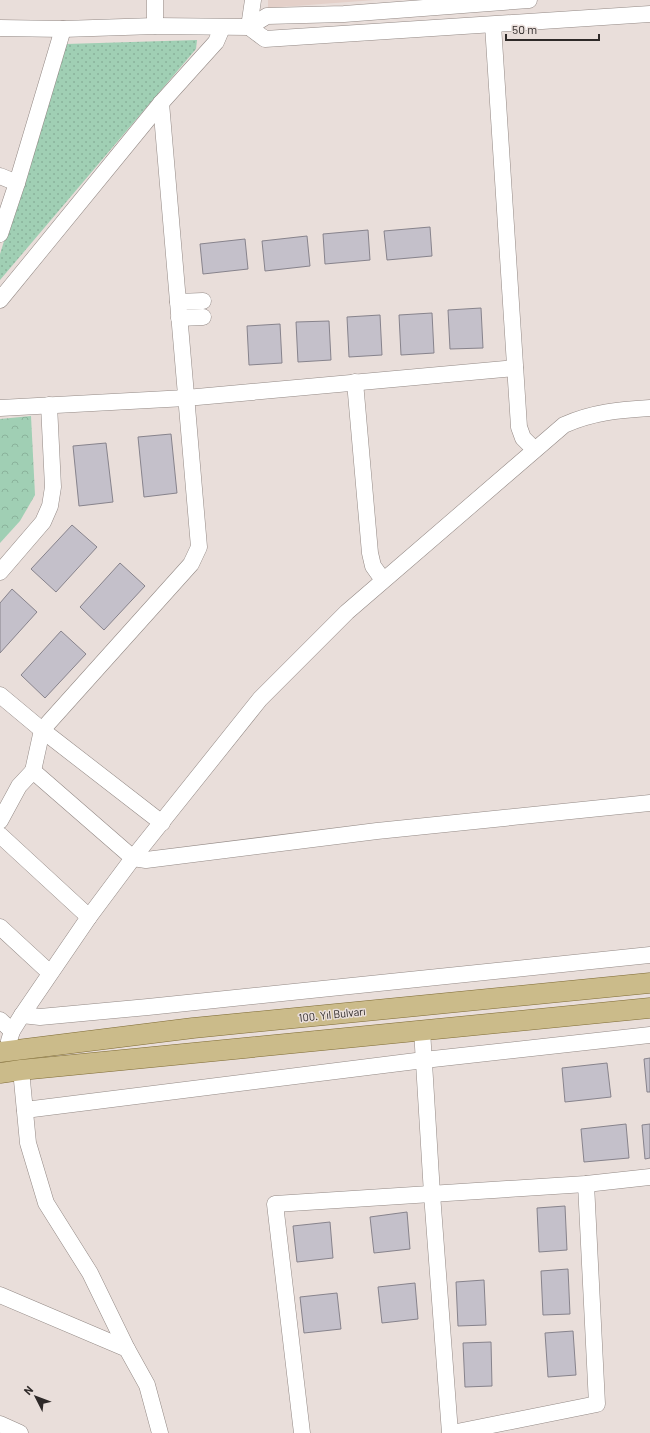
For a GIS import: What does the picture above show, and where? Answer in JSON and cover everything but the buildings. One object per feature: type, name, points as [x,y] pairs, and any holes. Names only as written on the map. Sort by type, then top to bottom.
[{"type":"main road","name":"100. Yıl Bulvarı","points":[[9,1044],[193,1028],[650,983]]},
{"type":"main road","points":[[0,1073],[650,1008]]},
{"type":"main road","points":[[9,1044],[21,1070]]},
{"type":"street","points":[[154,0],[155,26]]},
{"type":"street","points":[[249,27],[253,0]]},
{"type":"street","points":[[0,28],[63,29],[155,26],[222,28],[249,27],[267,16],[344,14],[529,0]]},
{"type":"street","points":[[249,27],[265,39],[650,14]]},
{"type":"street","points":[[493,25],[519,427],[523,438],[534,449]]},
{"type":"street","points":[[0,300],[161,103],[216,42],[222,28]]},
{"type":"street","points":[[0,234],[17,183],[63,29]]},
{"type":"street","points":[[0,821],[19,786],[33,771],[42,730],[191,564],[199,547],[161,103]]},
{"type":"street","points":[[0,176],[17,183]]},
{"type":"street","points":[[178,310],[202,301]]},
{"type":"street","points":[[178,310],[204,316]]},
{"type":"street","points":[[0,408],[186,398],[515,368]]},
{"type":"street","points":[[355,382],[370,553],[373,566],[383,580]]},
{"type":"street","points":[[0,572],[43,522],[50,506],[53,487],[49,405]]},
{"type":"street","points":[[9,1044],[22,1015],[50,973],[88,917],[133,858],[260,699],[347,612],[534,449],[564,425],[577,419],[604,412],[650,408]]},
{"type":"street","points":[[0,695],[42,730],[162,823]]},
{"type":"street","points":[[33,771],[133,858],[146,860],[377,831],[650,804]]},
{"type":"street","points":[[0,835],[88,917]]},
{"type":"street","points":[[0,927],[50,973]]},
{"type":"street","points":[[22,1015],[40,1017],[148,1007],[650,955]]},
{"type":"street","points":[[0,1020],[9,1044]]},
{"type":"street","points":[[422,1030],[432,1194],[451,1433],[597,1404],[586,1184]]},
{"type":"street","points":[[25,1110],[424,1060],[650,1035]]},
{"type":"street","points":[[21,1070],[28,1143],[46,1203],[90,1273],[127,1349],[147,1384],[160,1433]]},
{"type":"street","points":[[302,1433],[275,1204],[586,1184],[650,1177]]},
{"type":"street","points":[[0,1295],[127,1349]]},
{"type":"street","points":[[0,1424],[20,1433]]},
{"type":"shaded area","points":[[268,0],[375,0],[268,8]]},
{"type":"green space","points":[[197,40],[196,49],[0,280],[0,254],[66,44]]},
{"type":"green space","points":[[31,416],[35,495],[20,521],[0,543],[0,419]]}]
